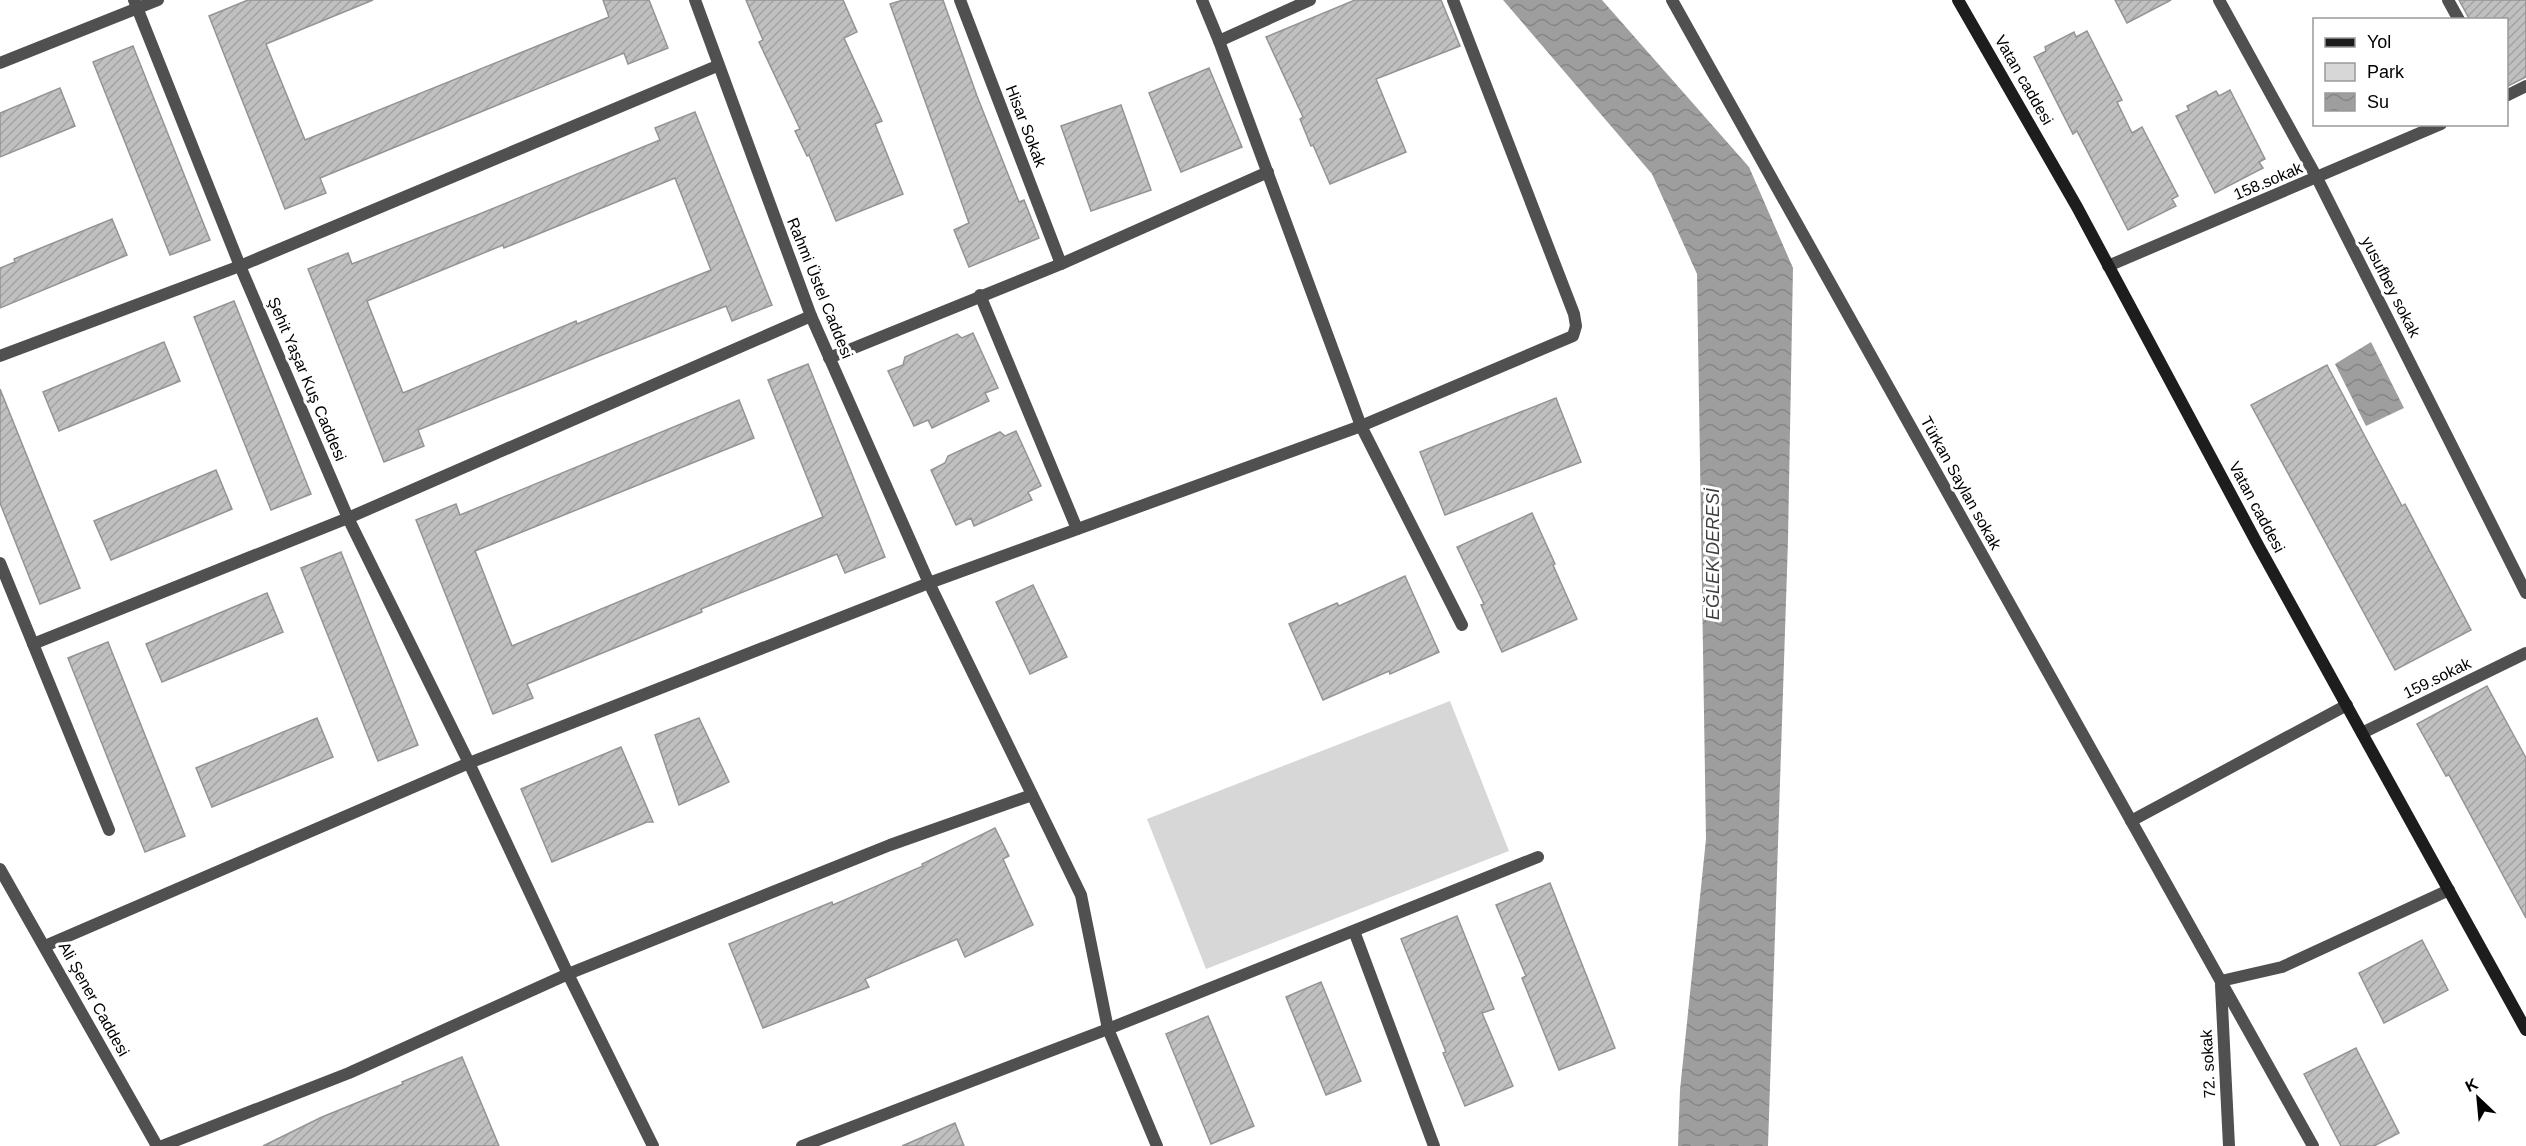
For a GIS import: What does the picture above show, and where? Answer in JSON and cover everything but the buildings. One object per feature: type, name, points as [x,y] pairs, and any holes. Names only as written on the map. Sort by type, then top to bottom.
[{"type":"street","points":[[0,63],[136,4],[158,0]]},
{"type":"street","name":"Rahmi Üstel Caddesi","points":[[695,0],[717,66],[829,358],[929,583],[1081,895],[1108,1029],[1157,1146]]},
{"type":"street","name":"Hisar Sokak","points":[[960,0],[1060,264]]},
{"type":"street","points":[[1202,0],[1219,40],[1361,426],[1462,625]]},
{"type":"street","points":[[1219,40],[1310,0]]},
{"type":"street","points":[[45,946],[468,763],[929,583],[1361,426],[1573,336],[1576,326],[1453,0]]},
{"type":"street","name":"Türkan Saylan sokak","points":[[1672,0],[2313,1146]]},
{"type":"street","name":"Vatan caddesi","points":[[1958,0],[2108,266],[2362,734],[2526,1030]]},
{"type":"street","name":"yusufbey sokak","points":[[2219,0],[2317,178],[2526,593]]},
{"type":"street","points":[[2448,0],[2458,18]]},
{"type":"street","name":"Şehit Yaşar Kuş Caddesi","points":[[136,4],[240,266],[348,518],[653,1146]]},
{"type":"street","points":[[0,357],[240,266],[717,66]]},
{"type":"street","points":[[2508,95],[2526,86]]},
{"type":"street","name":"158.sokak","points":[[2108,266],[2436,126]]},
{"type":"street","points":[[829,358],[1060,264],[1268,172]]},
{"type":"street","points":[[980,295],[1077,529]]},
{"type":"street","points":[[33,644],[348,518],[811,316]]},
{"type":"street","points":[[0,563],[109,830]]},
{"type":"street","name":"159.sokak","points":[[2362,734],[2526,652]]},
{"type":"street","points":[[2131,821],[2347,705]]},
{"type":"street","points":[[162,1146],[349,1073],[568,974],[890,845],[1032,795]]},
{"type":"street","points":[[802,1146],[1108,1029],[1538,857]]},
{"type":"street","name":"Ali Şener Caddesi","points":[[0,869],[157,1146]]},
{"type":"street","points":[[2221,981],[2282,968],[2449,890]]},
{"type":"street","points":[[1354,931],[1434,1146]]},
{"type":"street","name":"72. sokak","points":[[2221,981],[2229,1146]]},
{"type":"green space","points":[[1450,701],[1509,851],[1206,969],[1147,819]]},
{"type":"water","name":"EĞLEK DERESİ","points":[[1503,0],[1602,0],[1749,167],[1793,268],[1788,540],[1768,1146],[1678,1146],[1680,1090],[1706,839],[1697,274],[1652,174]]},
{"type":"water","points":[[2371,342],[2404,408],[2366,426],[2335,364]]}]
